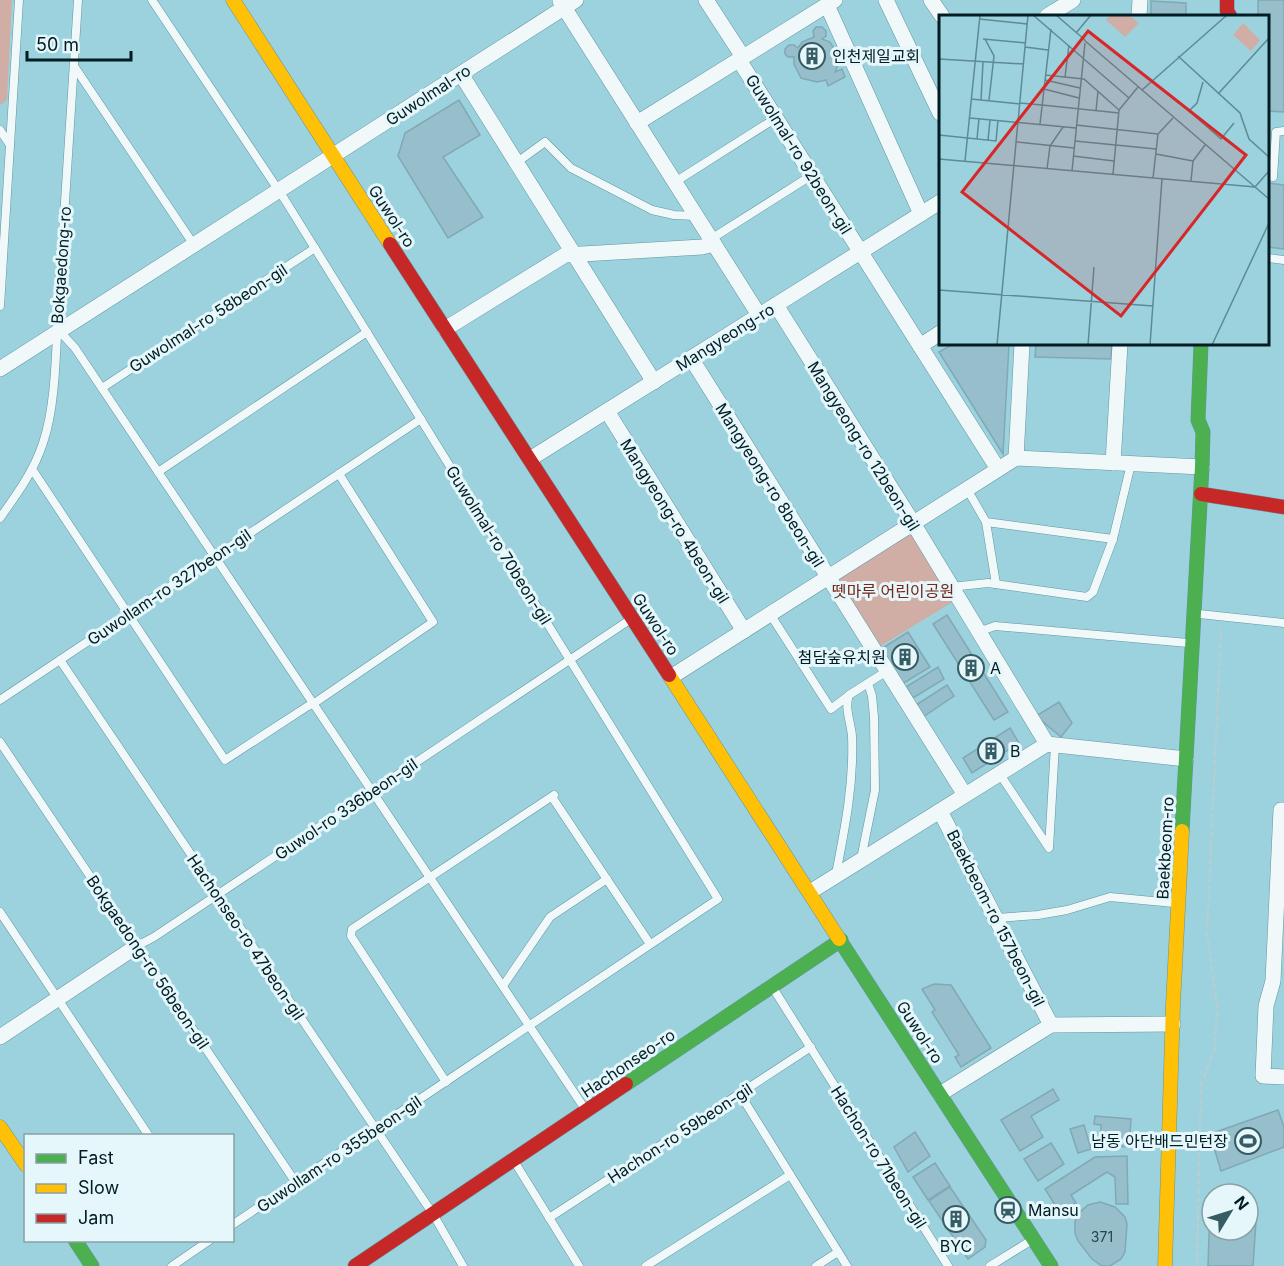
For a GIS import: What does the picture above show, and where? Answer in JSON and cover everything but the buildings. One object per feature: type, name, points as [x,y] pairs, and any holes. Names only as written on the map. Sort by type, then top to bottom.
[{"type":"main road","name":"Guwol-ro","points":[[233,0],[1051,1266]]},
{"type":"main road","name":"Baekbeom-ro","points":[[1165,1266],[1178,904],[1202,467],[1207,427],[1198,420],[1201,345]]},
{"type":"main road","points":[[1201,494],[1284,507]]},
{"type":"main road","name":"Hachonseo-ro","points":[[355,1266],[841,940]]},
{"type":"main road","points":[[0,1127],[24,1162]]},
{"type":"main road","points":[[76,1242],[92,1266]]},
{"type":"street","points":[[886,0],[939,111]]},
{"type":"street","points":[[931,0],[941,15]]},
{"type":"street","points":[[1049,15],[1073,0]]},
{"type":"street","points":[[1139,15],[1140,0]]},
{"type":"street","name":"Guwolmal-ro 92beon-gil","points":[[708,1],[776,118],[998,469]]},
{"type":"street","name":"Guwolmal-ro","points":[[0,369],[461,74],[566,3]]},
{"type":"street","points":[[566,3],[637,123],[759,315]]},
{"type":"street","points":[[831,3],[921,214]]},
{"type":"street","name":"Guwolmal-ro 92beon-gil","points":[[741,58],[831,3]]},
{"type":"street","points":[[637,123],[741,58]]},
{"type":"street","points":[[461,74],[654,382]]},
{"type":"street","name":"Mangyeong-ro","points":[[530,459],[939,203]]},
{"type":"street","points":[[446,329],[565,255],[702,247],[712,241]]},
{"type":"street","name":"Mangyeong-ro 12beon-gil","points":[[776,305],[913,523],[978,632],[1051,744]]},
{"type":"street","points":[[920,346],[939,334]]},
{"type":"street","points":[[1016,458],[1022,345]]},
{"type":"street","points":[[1113,463],[1120,345]]},
{"type":"street","name":"Mangyeong-ro 8beon-gil","points":[[691,358],[965,795]]},
{"type":"street","name":"Mangyeong-ro 4beon-gil","points":[[607,411],[744,631]]},
{"type":"street","points":[[671,677],[1016,458],[1202,467]]},
{"type":"street","points":[[1051,744],[1186,759]]},
{"type":"street","name":"Baekbeom-ro 157beon-gil","points":[[810,892],[996,775],[1051,744]]},
{"type":"street","points":[[1284,810],[1281,810],[1273,981],[1266,1006],[1263,1076],[1284,1077]]},
{"type":"street","name":"Baekbeom-ro 157beon-gil","points":[[940,811],[1051,1025]]},
{"type":"street","name":"Guwol-ro 336beon-gil","points":[[0,1037],[137,946]]},
{"type":"street","points":[[940,1094],[1051,1025],[1173,1024]]},
{"type":"lane","points":[[0,306],[19,0]]},
{"type":"lane","name":"Bokgaedong-ro","points":[[0,518],[32,469],[44,442],[49,420],[57,333],[78,0]]},
{"type":"lane","points":[[152,0],[279,191]]},
{"type":"lane","points":[[74,66],[194,245]]},
{"type":"lane","points":[[675,182],[776,118]]},
{"type":"lane","points":[[0,130],[10,145]]},
{"type":"lane","points":[[1274,177],[1271,146],[1276,132],[1284,131]]},
{"type":"lane","points":[[516,163],[545,142],[572,168],[652,210],[674,215],[696,216]]},
{"type":"lane","points":[[712,241],[812,175]]},
{"type":"lane","name":"Guwolmal-ro 70beon-gil","points":[[279,191],[718,899]]},
{"type":"lane","name":"Guwolmal-ro 58beon-gil","points":[[102,388],[315,248]]},
{"type":"lane","points":[[1269,258],[1284,260]]},
{"type":"lane","points":[[158,472],[367,332]]},
{"type":"lane","points":[[57,333],[64,336],[75,348],[586,1111]]},
{"type":"lane","name":"Guwollam-ro 327beon-gil","points":[[0,700],[421,419]]},
{"type":"lane","points":[[951,587],[996,584],[1087,597],[1093,592],[1113,539],[1131,464]]},
{"type":"lane","points":[[32,469],[225,760],[313,704],[433,622],[339,474]]},
{"type":"lane","points":[[967,489],[986,522],[996,584]]},
{"type":"lane","points":[[986,522],[1113,539]]},
{"type":"lane","points":[[1194,613],[1284,623]]},
{"type":"lane","points":[[770,614],[831,710],[849,695],[887,671]]},
{"type":"lane","name":"Guwol-ro 336beon-gil","points":[[137,946],[154,937],[633,618]]},
{"type":"lane","points":[[978,632],[995,626],[1192,644]]},
{"type":"lane","name":"Hachonseo-ro 47beon-gil","points":[[60,660],[433,1214]]},
{"type":"lane","points":[[861,860],[875,790],[874,717],[868,683]]},
{"type":"lane","points":[[836,876],[850,805],[852,733],[846,700],[849,695]]},
{"type":"lane","name":"Bokgaedong-ro 56beon-gil","points":[[0,742],[296,1183]]},
{"type":"lane","points":[[996,775],[1001,776],[1049,848],[1051,744]]},
{"type":"lane","points":[[446,1082],[351,936],[352,929],[553,796],[650,944]]},
{"type":"lane","points":[[503,986],[550,917],[607,879]]},
{"type":"lane","points":[[996,918],[1067,910],[1110,897],[1178,904]]},
{"type":"lane","name":"Guwollam-ro 355beon-gil","points":[[234,1224],[718,899]]},
{"type":"lane","points":[[0,912],[148,1134]]},
{"type":"lane","name":"Hachon-ro 71beon-gil","points":[[772,986],[948,1266]]},
{"type":"lane","name":"Hachon-ro 59beon-gil","points":[[549,1218],[811,1047]]},
{"type":"lane","points":[[740,1094],[847,1266]]},
{"type":"lane","points":[[513,1160],[579,1266]]},
{"type":"lane","points":[[646,1266],[790,1175]]},
{"type":"lane","points":[[433,1214],[463,1266]]},
{"type":"lane","points":[[990,1266],[1034,1239]]},
{"type":"lane","points":[[172,1266],[207,1242]]},
{"type":"lane","points":[[816,1266],[838,1252]]},
{"type":"path","points":[[1197,1266],[1201,1084],[1215,1048],[1217,1006],[1207,933],[1221,627]]},
{"type":"green space","points":[[0,0],[12,0],[7,100],[0,105]]},
{"type":"green space","name":"뗏마루 어린이공원","points":[[913,533],[954,601],[879,647],[837,577]]},
{"type":"traffic: fast","points":[[1182,831],[1202,467],[1203,432],[1198,420],[1201,345]]},
{"type":"traffic: fast","points":[[839,939],[1051,1266]]},
{"type":"traffic: fast","points":[[626,1084],[841,940]]},
{"type":"traffic: fast","points":[[76,1242],[92,1266]]},
{"type":"traffic: slow","points":[[233,0],[390,244]]},
{"type":"traffic: slow","points":[[669,675],[839,939]]},
{"type":"traffic: slow","points":[[1165,1266],[1173,1005],[1182,831]]},
{"type":"traffic: slow","points":[[0,1127],[24,1162]]},
{"type":"traffic: jam","points":[[1227,0],[1229,15]]},
{"type":"traffic: jam","points":[[390,244],[669,675]]},
{"type":"traffic: jam","points":[[1201,494],[1284,507]]},
{"type":"traffic: jam","points":[[355,1266],[626,1084]]},
{"type":"place","name":"인천제일교회","points":[[812,56]]},
{"type":"place","name":"첨담숲유치원","points":[[905,657]]},
{"type":"place","name":"A","points":[[971,668]]},
{"type":"place","name":"B","points":[[991,751]]},
{"type":"place","name":"남동 아단배드민턴장","points":[[1248,1141]]},
{"type":"place","name":"Mansu","points":[[1008,1210]]},
{"type":"place","name":"BYC","points":[[956,1219]]}]
